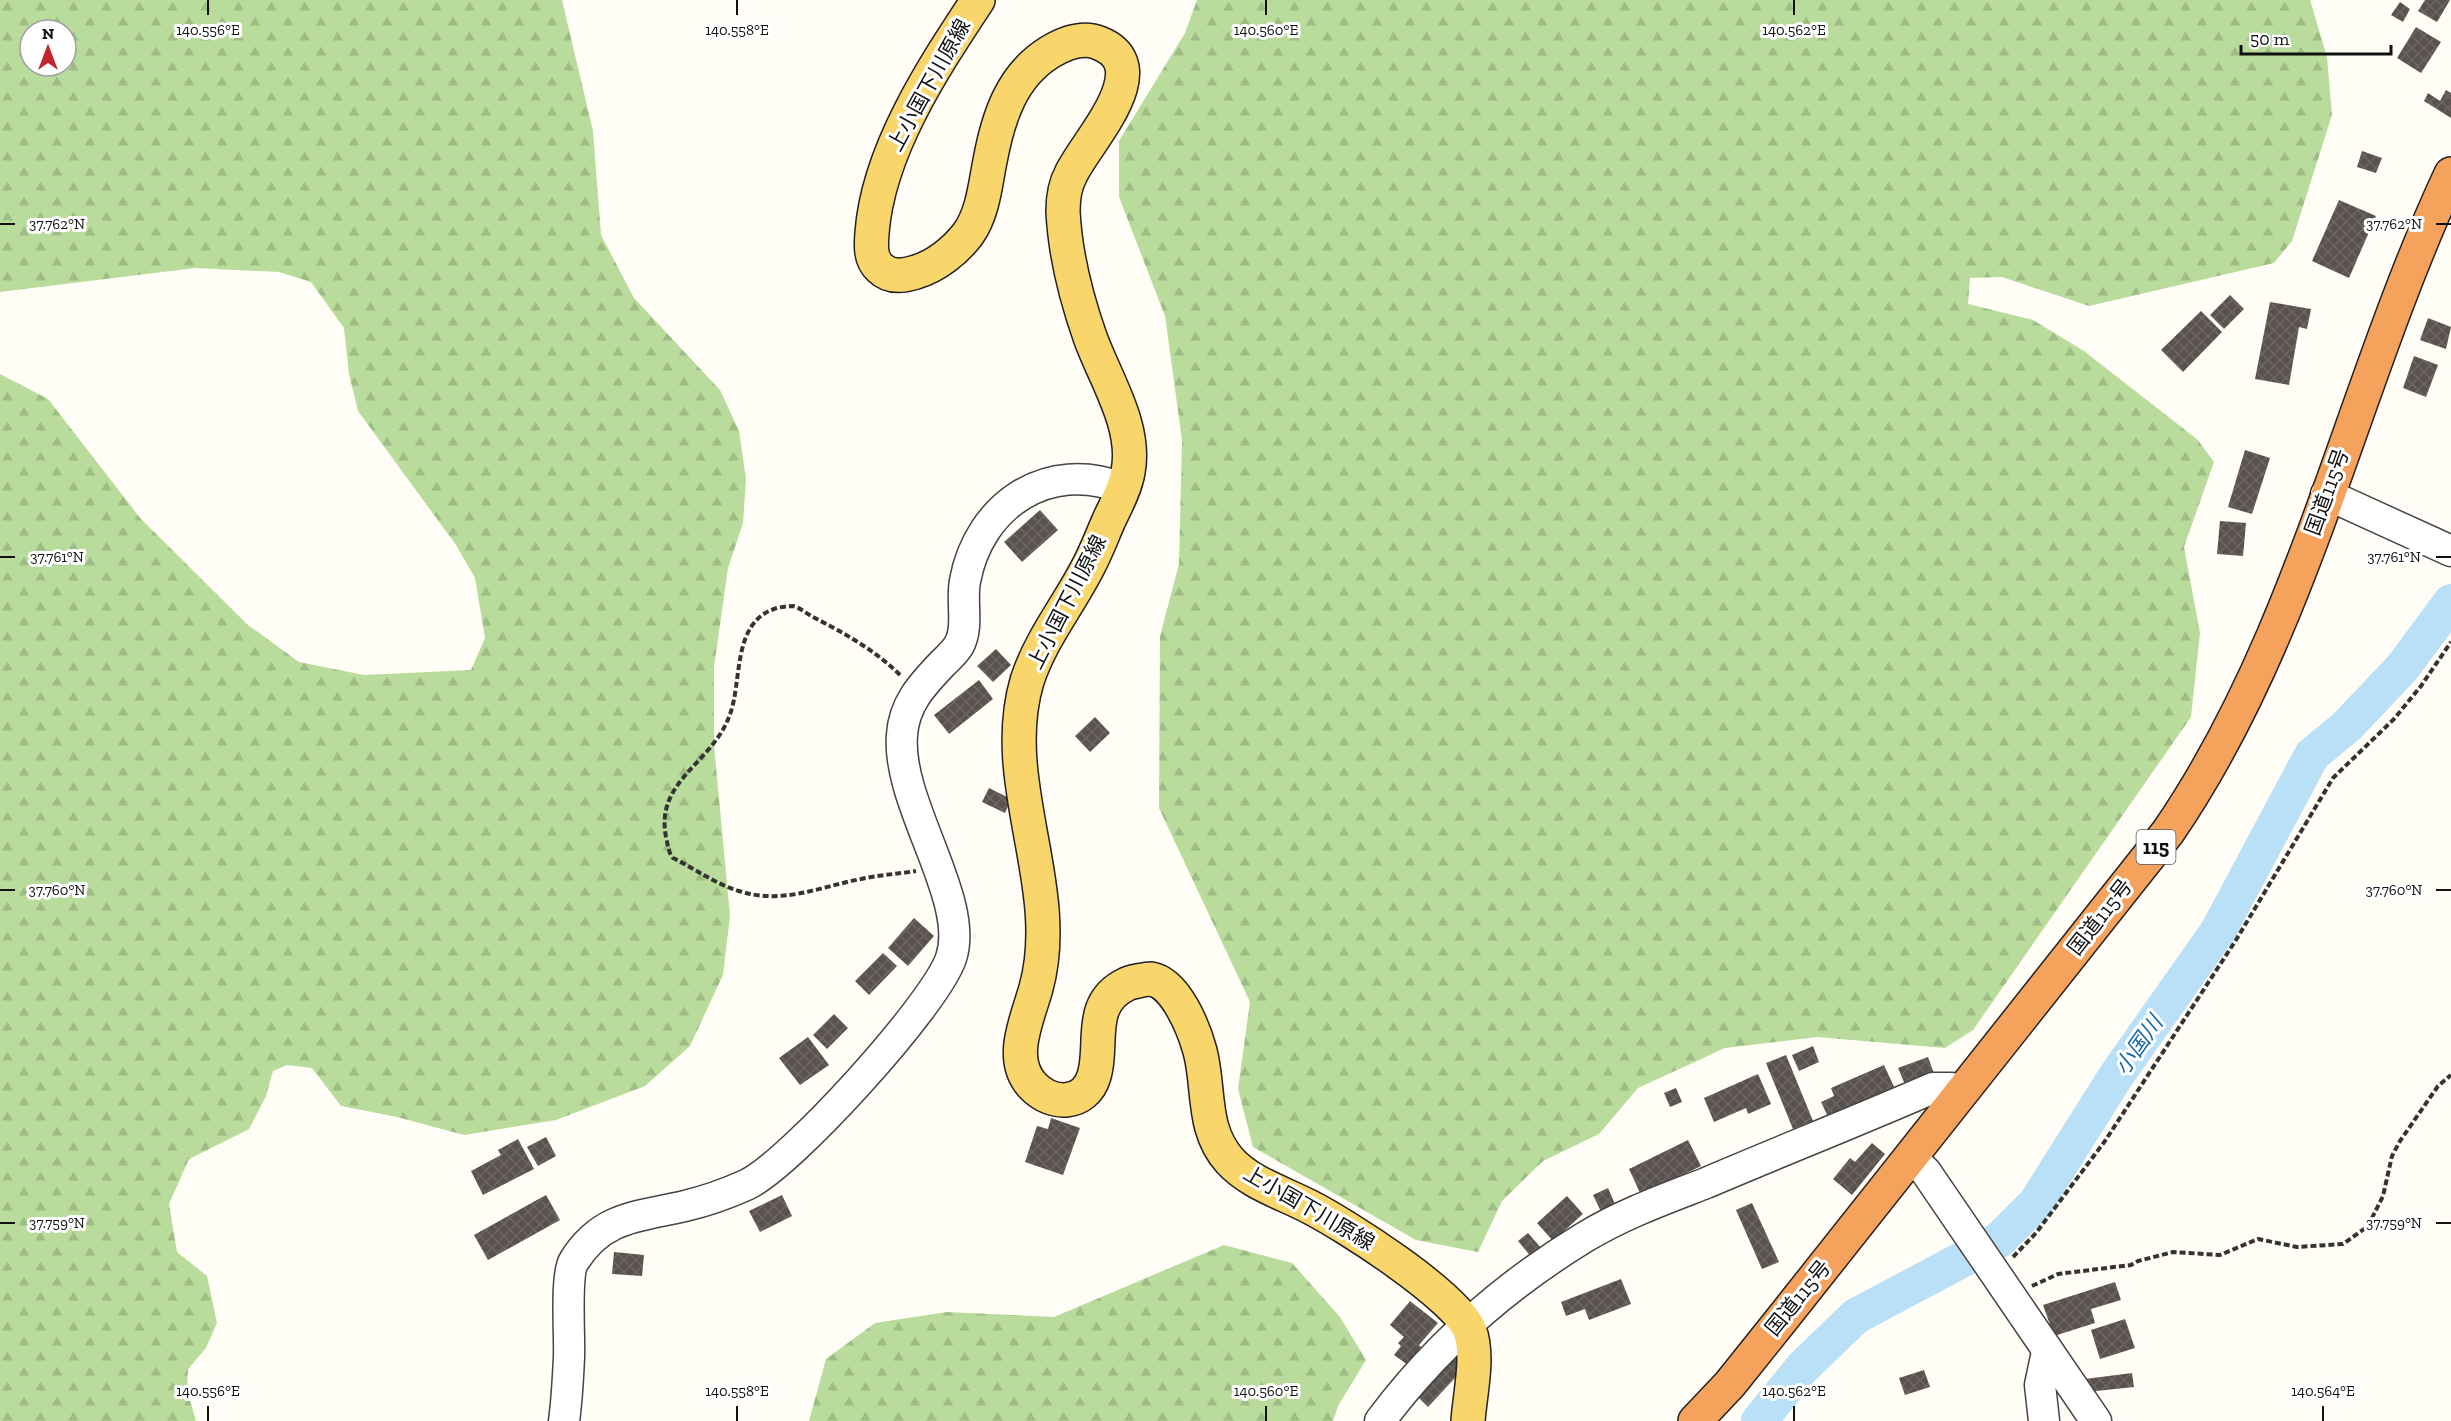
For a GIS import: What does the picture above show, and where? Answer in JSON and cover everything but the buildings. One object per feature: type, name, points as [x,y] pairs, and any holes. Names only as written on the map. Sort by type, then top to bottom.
[{"type":"highway","name":"国道115号","points":[[1695,1421],[1730,1384],[1911,1157],[2168,832],[2202,783],[2264,660],[2402,287],[2451,174]]},
{"type":"main road","name":"上小国下川原線","points":[[978,0],[956,33],[891,150],[874,207],[871,252],[876,266],[892,275],[914,273],[943,259],[969,233],[983,202],[990,156],[1008,98],[1027,69],[1054,49],[1073,41],[1102,44],[1115,55],[1121,65],[1122,83],[1114,106],[1069,176],[1063,201],[1066,249],[1088,333],[1129,440],[1128,472],[1088,567],[1044,641],[1029,674],[1021,706],[1022,782],[1045,928],[1042,965],[1022,1034],[1021,1059],[1026,1076],[1045,1095],[1064,1101],[1078,1098],[1089,1087],[1096,1072],[1095,1053],[1100,1014],[1112,994],[1130,982],[1151,979],[1170,988],[1180,1003],[1201,1054],[1206,1104],[1216,1138],[1231,1162],[1260,1183],[1357,1233],[1391,1257],[1468,1323]]},
{"type":"main road","points":[[1468,1323],[1473,1350],[1468,1421]]},
{"type":"street","points":[[564,1421],[572,1265],[597,1234],[606,1227],[634,1216],[708,1200],[749,1183],[790,1153],[813,1131],[881,1055],[941,980],[948,966],[956,933],[953,913],[916,811],[901,736],[908,707],[917,692],[958,647],[962,636],[966,578],[975,546],[1001,510],[1040,485],[1064,478],[1095,478],[1122,488]]},
{"type":"street","points":[[2326,495],[2448,549]]},
{"type":"street","points":[[1380,1421],[1424,1367],[1468,1323],[1499,1297],[1560,1253],[1612,1222],[1932,1089],[1952,1088],[1961,1093]]},
{"type":"street","points":[[1911,1157],[1926,1172],[2096,1421]]},
{"type":"street","points":[[2044,1421],[2040,1385],[2047,1352]]},
{"type":"path","points":[[917,692],[896,671],[856,640],[793,606],[775,609],[762,616],[748,631],[729,718],[720,736],[673,789],[664,811],[665,833],[669,854],[674,858],[717,883],[756,895],[784,897],[858,879],[937,868]]},
{"type":"path","points":[[1994,1273],[2036,1233],[2105,1141],[2236,940],[2333,778],[2394,719],[2421,686],[2451,642]]},
{"type":"path","points":[[2010,1297],[2058,1274],[2120,1267],[2173,1252],[2220,1255],[2258,1239],[2297,1247],[2343,1244],[2368,1226],[2383,1196],[2392,1156],[2400,1141],[2438,1086],[2451,1074]]},
{"type":"green space","points":[[0,0],[562,0],[593,131],[601,235],[634,298],[720,390],[739,431],[746,479],[743,523],[728,568],[714,667],[714,745],[730,916],[723,975],[690,1046],[645,1086],[556,1120],[464,1135],[397,1117],[341,1106],[312,1068],[287,1065],[273,1071],[266,1096],[249,1129],[189,1159],[169,1204],[177,1252],[207,1276],[217,1323],[206,1348],[188,1369],[187,1390],[196,1421],[0,1421],[0,374],[48,399],[141,519],[248,625],[299,662],[364,675],[471,670],[485,638],[475,578],[456,545],[358,411],[349,374],[344,328],[311,282],[279,272],[195,268],[0,292]]},
{"type":"green space","points":[[1197,0],[2310,0],[2327,57],[2332,115],[2292,241],[2274,263],[2089,306],[2002,277],[1970,278],[1968,304],[2033,320],[2084,351],[2198,440],[2214,462],[2184,547],[2200,633],[2191,717],[1973,1030],[1945,1048],[1817,1037],[1725,1048],[1638,1088],[1599,1134],[1543,1161],[1502,1201],[1478,1252],[1416,1240],[1253,1147],[1238,1089],[1250,1002],[1159,808],[1160,636],[1179,564],[1182,440],[1165,316],[1119,197],[1119,141],[1185,33]]},
{"type":"green space","points":[[1224,1245],[1292,1263],[1340,1317],[1366,1360],[1338,1406],[1333,1421],[809,1421],[826,1359],[875,1323],[947,1312],[1054,1317]]},
{"type":"waterway","name":"小国川","points":[[1759,1421],[1803,1367],[1856,1316],[1999,1240],[2036,1203],[2116,1076],[2218,931],[2312,755],[2347,726],[2402,668],[2451,602]]}]
